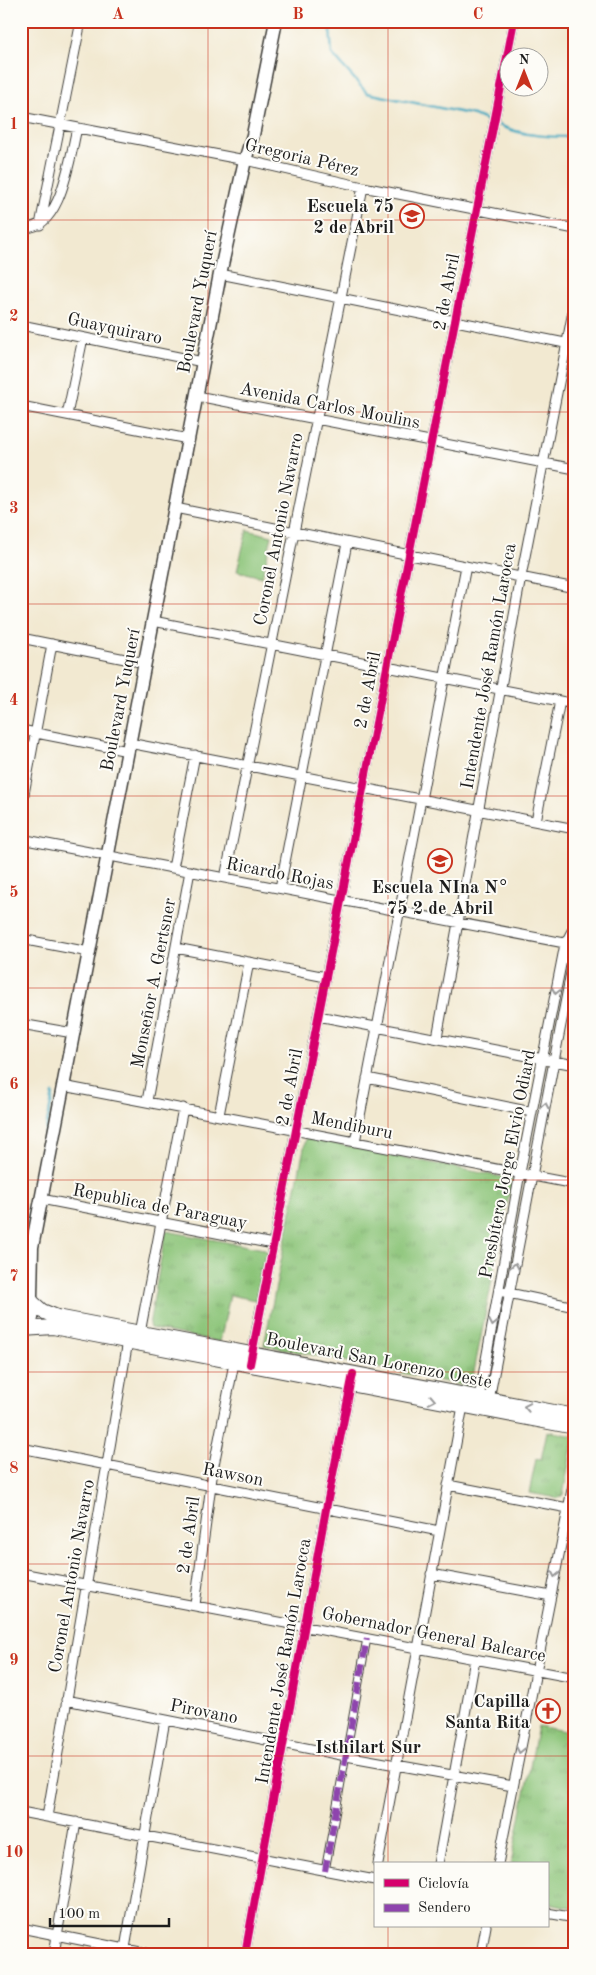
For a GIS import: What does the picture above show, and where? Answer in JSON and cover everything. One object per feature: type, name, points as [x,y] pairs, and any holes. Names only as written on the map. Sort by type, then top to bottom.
[{"type":"main road","name":"Boulevard Yuquerí","points":[[245,160],[246,132],[269,21]]},
{"type":"main road","name":"Boulevard Yuquerí","points":[[32,1300],[32,1247],[41,1199],[220,274],[245,160],[253,135],[276,21]]},
{"type":"main road","points":[[21,1259],[32,1247]]},
{"type":"main road","name":"Boulevard San Lorenzo Oeste","points":[[21,1286],[42,1311],[57,1317],[134,1337],[483,1404],[575,1427]]},
{"type":"main road","points":[[22,1330],[30,1318],[32,1300]]},
{"type":"main road","name":"Boulevard San Lorenzo Oeste","points":[[22,1330],[53,1327],[134,1337]]},
{"type":"main road","name":"Boulevard San Lorenzo Oeste","points":[[352,1379],[463,1406],[483,1404],[575,1416]]},
{"type":"street","points":[[40,225],[80,21]]},
{"type":"street","name":"2 de Abril","points":[[251,1359],[514,21]]},
{"type":"street","name":"Gregoria Pérez","points":[[21,116],[245,160],[362,187],[575,229]]},
{"type":"street","points":[[26,228],[40,225],[52,212],[59,199],[77,128]]},
{"type":"street","name":"Coronel Antonio Navarro","points":[[225,878],[362,187]]},
{"type":"street","points":[[220,274],[570,344]]},
{"type":"street","name":"Intendente José Ramón Larocca","points":[[437,1038],[456,922],[479,810],[521,577],[543,463],[570,344],[575,301]]},
{"type":"street","name":"Guayquiraro","points":[[21,325],[203,362]]},
{"type":"street","points":[[67,415],[83,338]]},
{"type":"street","name":"Avenida Carlos Moulins","points":[[197,396],[575,470]]},
{"type":"street","points":[[21,406],[188,439]]},
{"type":"street","points":[[175,508],[575,588]]},
{"type":"street","points":[[280,888],[347,543]]},
{"type":"street","points":[[355,1142],[466,566]]},
{"type":"street","points":[[153,621],[575,704]]},
{"type":"street","points":[[21,638],[145,663]]},
{"type":"street","points":[[21,810],[52,644]]},
{"type":"street","points":[[536,821],[560,701]]},
{"type":"street","points":[[21,730],[195,755],[575,829]]},
{"type":"street","points":[[173,868],[195,755]]},
{"type":"street","name":"Ricardo Rojas","points":[[21,839],[575,945]]},
{"type":"street","name":"Monseñor A. Gertsner","points":[[147,1101],[190,871]]},
{"type":"street","name":"Presbítero Jorge Elvio Odiard","points":[[483,1404],[499,1291],[520,1173],[565,944],[574,928]]},
{"type":"street","points":[[21,939],[89,952]]},
{"type":"street","points":[[176,948],[326,977]]},
{"type":"street","name":"Presbítero Jorge Elvio Odiard","points":[[483,1404],[509,1294],[575,952]]},
{"type":"street","points":[[219,1115],[249,962]]},
{"type":"street","points":[[318,1016],[575,1065]]},
{"type":"street","points":[[21,1024],[73,1034]]},
{"type":"street","points":[[367,1078],[532,1112]]},
{"type":"street","name":"Mendiburu","points":[[64,1086],[575,1184]]},
{"type":"street","name":"Coronel Antonio Navarro","points":[[47,1816],[107,1464],[161,1222],[183,1108]]},
{"type":"street","name":"Republica de Paraguay","points":[[41,1199],[273,1244]]},
{"type":"street","points":[[499,1291],[575,1307]]},
{"type":"street","name":"2 de Abril","points":[[195,1605],[212,1486],[236,1357]]},
{"type":"street","name":"Intendente José Ramón Larocca","points":[[246,1954],[326,1509],[352,1379]]},
{"type":"street","points":[[378,1862],[463,1406]]},
{"type":"street","name":"Rawson","points":[[21,1448],[439,1531]]},
{"type":"street","points":[[498,1862],[575,1474]]},
{"type":"street","points":[[448,1486],[568,1508]]},
{"type":"street","name":"Gobernador General Balcarce","points":[[21,1573],[575,1678]]},
{"type":"street","points":[[431,1574],[551,1596]]},
{"type":"street","points":[[325,1871],[367,1638]]},
{"type":"street","points":[[438,1862],[475,1659]]},
{"type":"street","name":"Pirovano","points":[[66,1700],[346,1756],[513,1786]]},
{"type":"street","points":[[125,1951],[165,1720]]},
{"type":"street","points":[[21,1812],[262,1860],[374,1880]]},
{"type":"street","points":[[54,1954],[76,1822]]},
{"type":"street","points":[[548,1913],[575,1918]]},
{"type":"street","points":[[21,1928],[125,1951],[150,1954]]},
{"type":"street","points":[[481,1954],[486,1928]]},
{"type":"green space","points":[[247,530],[272,536],[262,577],[237,571]]},
{"type":"green space","points":[[306,1138],[512,1179],[471,1387],[264,1345]]},
{"type":"green space","points":[[166,1231],[264,1249],[269,1255],[260,1301],[230,1295],[220,1342],[150,1328]]},
{"type":"green space","points":[[547,1431],[574,1436],[563,1495],[558,1498],[529,1493],[536,1459],[541,1460]]},
{"type":"green space","points":[[538,1726],[575,1733],[575,1908],[548,1903],[548,1862],[511,1862]]},
{"type":"waterway","points":[[325,21],[330,29],[332,54],[367,93],[474,115],[490,122]]},
{"type":"waterway","points":[[499,125],[526,134],[575,137]]},
{"type":"waterway","points":[[21,1229],[27,1223],[53,1094]]},
{"type":"marked path","points":[[325,1871],[367,1638]]},
{"type":"cycle path","points":[[250,1364],[514,21]]},
{"type":"cycle path","points":[[245,1954],[326,1509],[353,1374]]},
{"type":"place","name":"Escuela 75 2 de Abril","points":[[412,216]]},
{"type":"place","name":"Escuela NIna N° 75 2 de Abril","points":[[440,861]]},
{"type":"place","name":"Capilla Santa Rita","points":[[548,1711]]},
{"type":"district","name":"Isthilart Sur","points":[[368,1746]]}]
